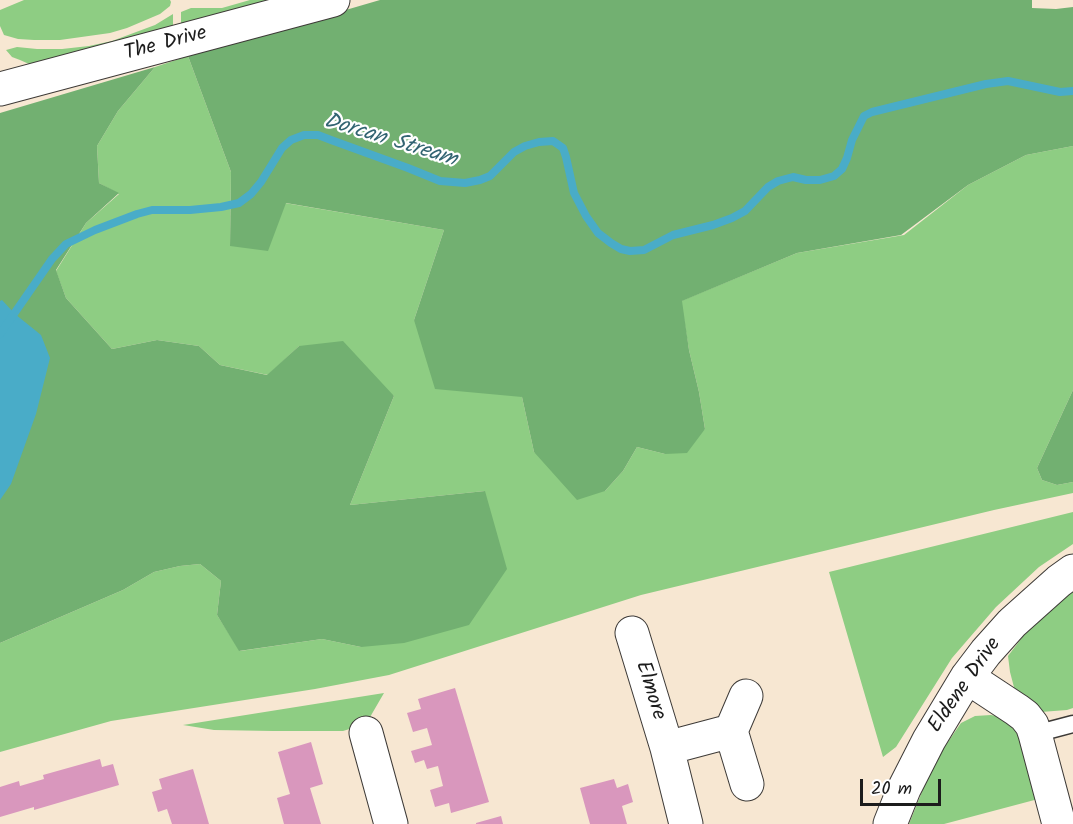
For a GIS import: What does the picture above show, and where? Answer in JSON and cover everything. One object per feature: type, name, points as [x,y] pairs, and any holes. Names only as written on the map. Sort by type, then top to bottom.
[{"type":"street","name":"The Drive","points":[[0,89],[333,0]]},
{"type":"street","name":"Eldene Drive","points":[[890,824],[903,789],[929,740],[968,677],[1012,623],[1073,571]]},
{"type":"street","name":"Elmore","points":[[632,633],[667,748],[686,824]]},
{"type":"street","points":[[968,677],[1025,716],[1032,725],[1059,824]]},
{"type":"street","points":[[746,696],[731,731],[747,784]]},
{"type":"street","name":"Elmore","points":[[667,748],[731,731]]},
{"type":"street","points":[[366,733],[391,824]]},
{"type":"lane","points":[[1035,734],[1073,724]]},
{"type":"green space","points":[[24,0],[170,0],[171,2],[170,6],[160,14],[110,33],[60,40],[18,39],[4,35],[0,26],[0,10]]},
{"type":"green space","points":[[250,0],[275,0],[181,25],[181,12],[191,8],[222,8]]},
{"type":"green space","points":[[380,0],[1032,0],[1032,8],[1073,7],[1073,146],[1026,155],[968,185],[901,235],[797,253],[682,301],[705,429],[687,453],[665,454],[637,447],[623,471],[605,491],[577,500],[534,452],[522,397],[435,389],[414,320],[444,230],[286,203],[268,251],[230,246],[231,172],[188,56]]},
{"type":"green space","points":[[173,14],[173,28],[40,64],[29,64],[12,57],[6,50],[17,47],[62,49],[89,46],[112,41],[155,25]]},
{"type":"green space","points":[[188,56],[231,172],[230,246],[285,203],[444,230],[414,320],[522,397],[534,452],[605,491],[623,471],[637,447],[665,454],[705,429],[681,301],[797,253],[904,235],[968,185],[1026,155],[1073,146],[1073,390],[1037,468],[1042,480],[1057,485],[1073,482],[1073,493],[641,595],[389,675],[111,721],[0,752],[0,643],[123,590],[154,572],[200,564],[221,581],[217,615],[240,651],[322,639],[361,647],[485,491],[350,505],[394,396],[299,346],[268,375],[220,365],[199,346],[157,340],[112,349],[66,298],[56,271],[86,223],[119,194],[99,183],[97,146],[118,111],[155,67]]},
{"type":"green space","points":[[155,67],[118,111],[97,146],[99,183],[119,193],[86,223],[56,270],[66,298],[112,349],[157,340],[199,346],[220,365],[267,375],[299,346],[343,341],[394,396],[350,505],[485,491],[507,569],[469,625],[404,643],[361,647],[322,639],[239,651],[217,615],[221,581],[200,564],[154,572],[123,590],[0,643],[0,113]]},
{"type":"green space","points":[[1073,390],[1073,482],[1057,485],[1042,480],[1037,468]]},
{"type":"green space","points":[[1073,512],[1073,544],[1039,567],[996,607],[952,658],[896,747],[883,757],[829,572]]},
{"type":"green space","points":[[1073,591],[1073,708],[1041,712],[1015,691],[1008,656],[1027,631]]},
{"type":"green space","points":[[384,693],[366,724],[343,731],[214,730],[183,725]]},
{"type":"green space","points":[[991,715],[1005,718],[1019,728],[1042,798],[944,824],[909,824],[934,762],[961,723],[975,716]]},
{"type":"water","points":[[2,300],[41,335],[50,358],[36,414],[11,484],[0,500],[0,301]]},
{"type":"building","points":[[455,688],[489,802],[451,813],[449,803],[435,807],[430,790],[443,786],[438,766],[427,769],[424,760],[415,763],[411,751],[432,745],[427,728],[413,732],[407,713],[421,709],[418,699]]},
{"type":"building","points":[[311,742],[323,784],[310,788],[321,824],[284,824],[277,798],[290,794],[278,752]]},
{"type":"building","points":[[100,759],[102,767],[113,764],[119,785],[34,810],[34,807],[0,817],[0,787],[19,781],[20,786],[44,779],[43,775]]},
{"type":"building","points":[[193,769],[209,824],[172,824],[167,809],[158,812],[152,792],[162,789],[159,779]]},
{"type":"building","points":[[614,779],[617,788],[628,784],[633,802],[622,806],[627,824],[590,824],[580,788]]},
{"type":"building","points":[[501,816],[503,824],[476,824],[476,823]]},
{"type":"waterway","name":"Dorcan Stream","points":[[0,334],[52,259],[66,244],[95,230],[152,210],[190,210],[239,203],[261,182],[282,148],[291,140],[304,135],[318,135],[440,181],[465,183],[490,176],[514,152],[525,146],[553,141],[563,148],[574,193],[586,216],[598,233],[621,249],[630,251],[644,250],[673,235],[732,218],[745,211],[768,187],[778,181],[793,177],[820,180],[834,176],[842,169],[852,140],[864,116],[872,112],[986,84],[1008,81],[1060,92],[1073,91]]}]
